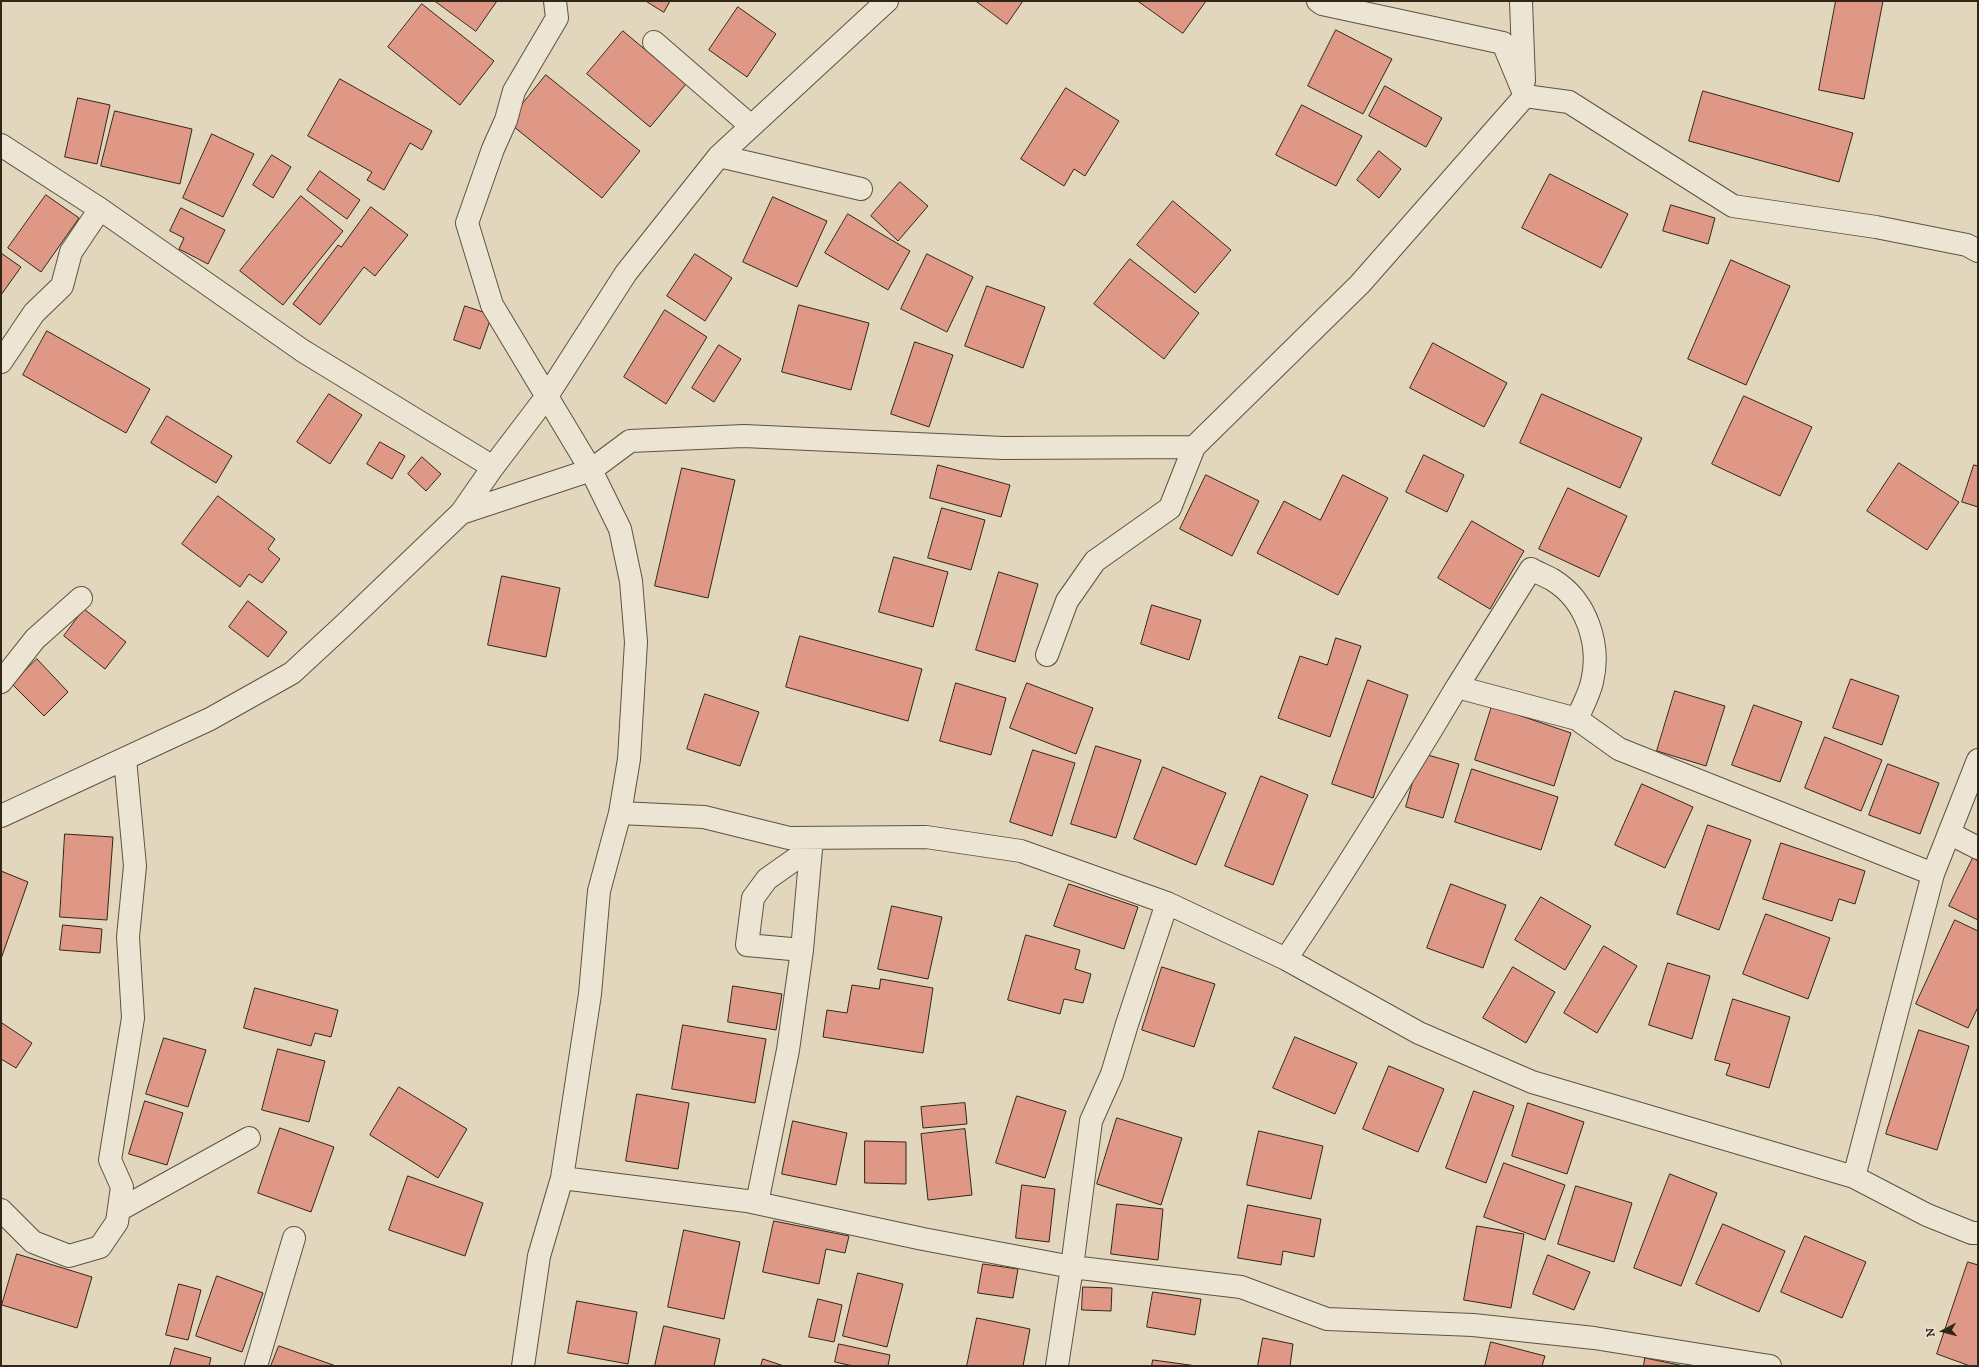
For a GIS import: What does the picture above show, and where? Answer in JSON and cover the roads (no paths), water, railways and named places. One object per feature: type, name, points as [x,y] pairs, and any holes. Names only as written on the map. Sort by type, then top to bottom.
[{"type":"street","points":[[523,1366],[539,1256],[562,1178],[590,994],[599,891],[620,813],[629,759],[636,642],[631,581],[620,529],[591,470],[492,305],[468,223],[493,149],[506,120],[514,91],[557,18],[555,1]]},
{"type":"street","points":[[1,816],[210,719],[292,673],[461,513],[493,467],[547,396],[626,273],[719,156],[887,1]]},
{"type":"street","points":[[1318,1],[1322,4],[1503,43],[1525,96]]},
{"type":"street","points":[[1047,655],[1067,601],[1095,561],[1170,508],[1194,447],[1360,284],[1525,96],[1521,1]]},
{"type":"street","points":[[654,42],[752,126]]},
{"type":"street","points":[[1525,96],[1569,102],[1733,206],[1876,227],[1966,245],[1978,251]]},
{"type":"street","points":[[1,145],[100,209],[303,352],[493,467]]},
{"type":"street","points":[[719,156],[861,189]]},
{"type":"street","points":[[1,362],[34,313],[62,286],[72,252],[100,209]]},
{"type":"street","points":[[461,513],[591,470],[630,441],[744,436],[1003,448],[1194,447]]},
{"type":"street","points":[[1286,959],[1333,888],[1369,829],[1392,796],[1457,687],[1531,569],[1554,580],[1575,599],[1589,623],[1596,653],[1592,683],[1577,719]]},
{"type":"street","points":[[1,682],[35,640],[81,598]]},
{"type":"street","points":[[1457,687],[1577,719],[1619,749],[1933,874]]},
{"type":"street","points":[[1,1210],[33,1242],[69,1256],[100,1247],[117,1222],[122,1187],[110,1160],[134,1018],[128,937],[135,866],[125,759]]},
{"type":"street","points":[[1854,1177],[1933,874],[1978,760]]},
{"type":"street","points":[[620,813],[704,817],[812,843],[926,837],[1021,851],[1167,903],[1286,959],[1420,1033],[1532,1082],[1854,1177],[1927,1215],[1972,1233],[1978,1233]]},
{"type":"street","points":[[1949,833],[1978,848]]},
{"type":"street","points":[[757,1203],[788,1050],[802,950],[812,843]]},
{"type":"street","points":[[802,950],[748,945],[753,898],[767,879],[812,843]]},
{"type":"street","points":[[1057,1366],[1091,1122],[1112,1074],[1126,1024],[1167,903]]},
{"type":"street","points":[[119,1210],[249,1138]]},
{"type":"street","points":[[562,1178],[757,1203],[923,1239],[1072,1267],[1241,1287],[1327,1318],[1472,1325],[1594,1338],[1770,1366]]},
{"type":"street","points":[[256,1366],[294,1238]]}]
